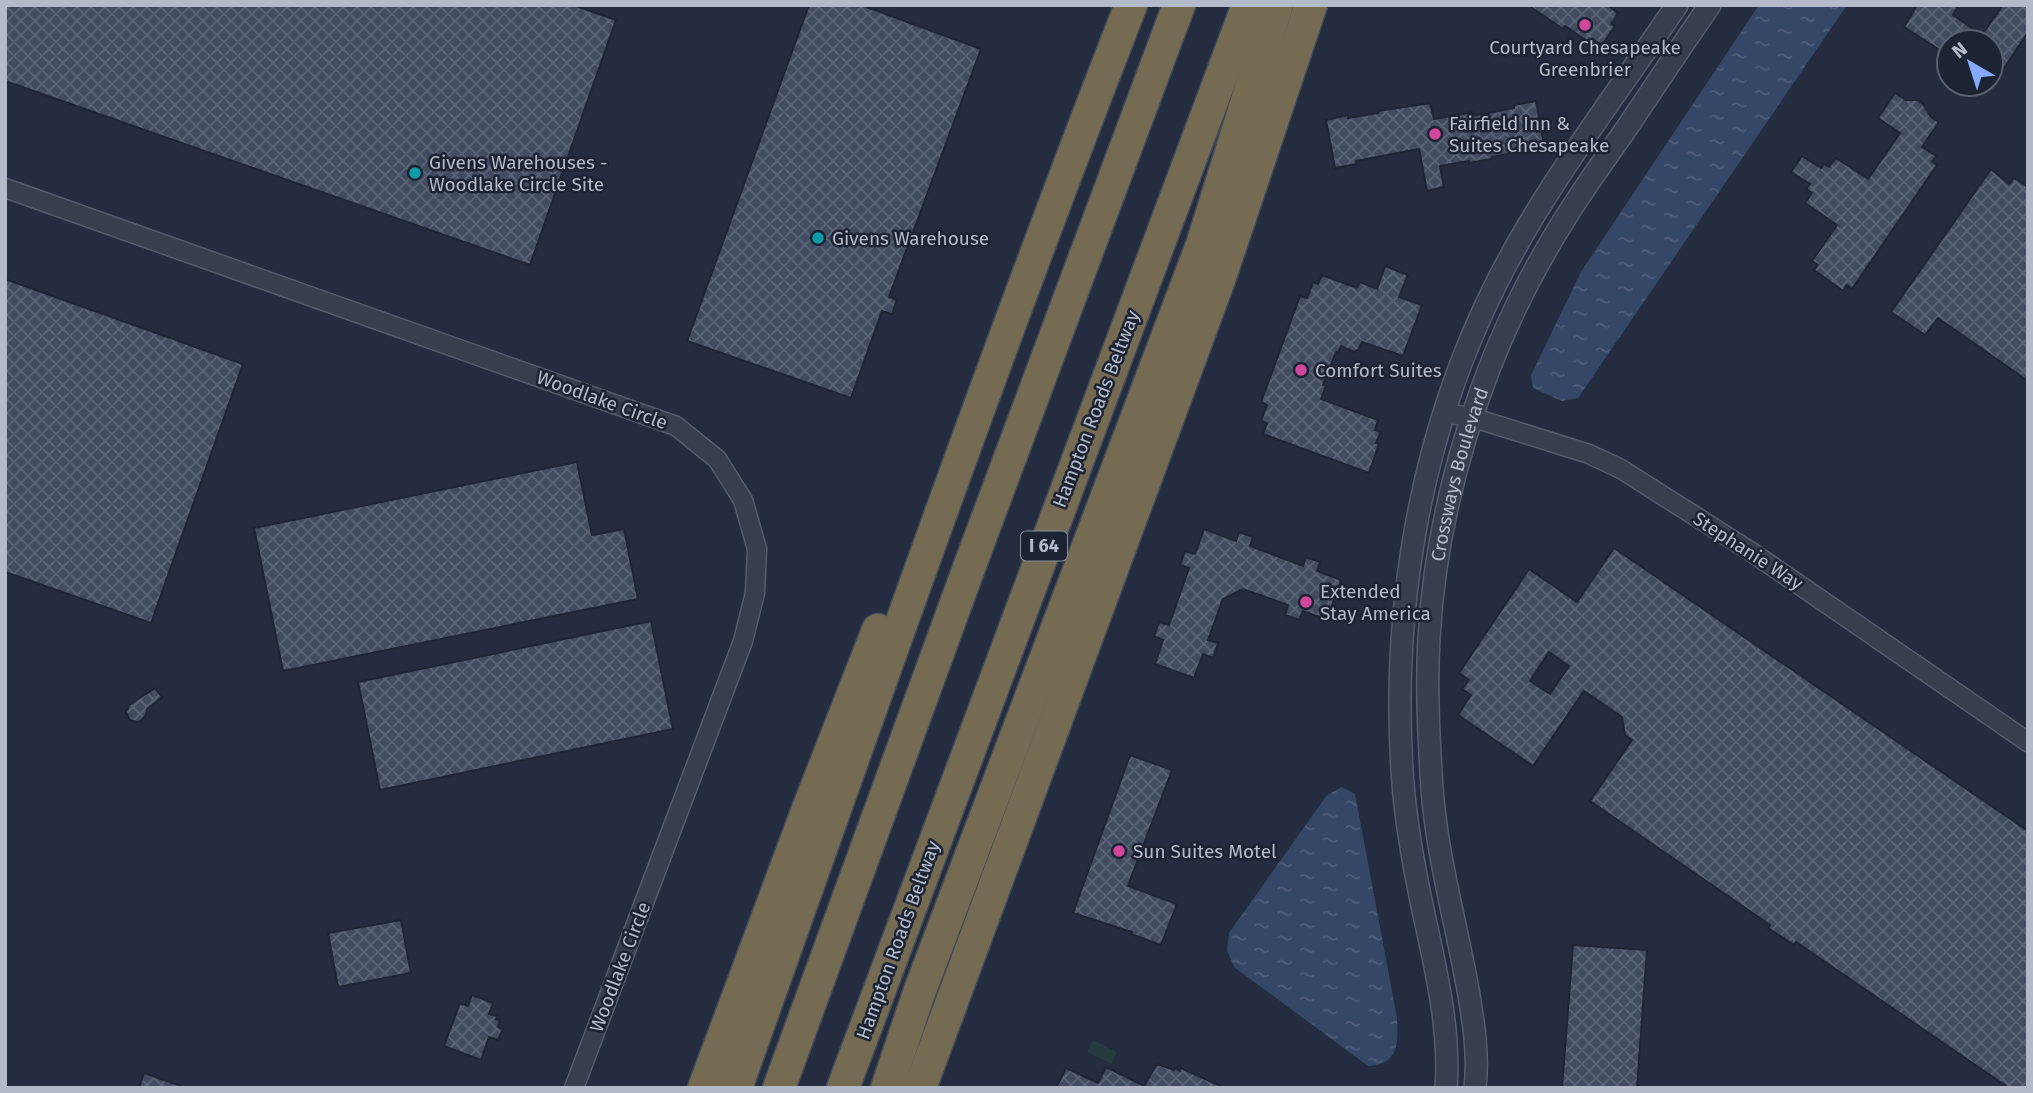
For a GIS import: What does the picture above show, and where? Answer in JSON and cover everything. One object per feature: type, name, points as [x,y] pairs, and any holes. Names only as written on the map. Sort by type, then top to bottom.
[{"type":"highway","points":[[1088,115],[1123,5]]},
{"type":"highway","points":[[738,1088],[984,396],[1131,5]]},
{"type":"highway","points":[[779,1088],[1179,5]]},
{"type":"highway","points":[[801,1088],[1201,5]]},
{"type":"highway","points":[[829,1088],[1231,5]]},
{"type":"highway","name":"Hampton Roads Beltway","points":[[843,1088],[1248,5]]},
{"type":"highway","points":[[887,1088],[919,993],[1202,245],[1277,5]]},
{"type":"highway","points":[[920,1088],[1219,280],[1311,5]]},
{"type":"highway","points":[[704,1088],[900,573],[984,396]]},
{"type":"highway","points":[[738,1088],[914,722]]},
{"type":"street","name":"Crossways Boulevard","points":[[1446,1088],[1448,1065],[1443,1008],[1410,843],[1403,787],[1400,732],[1401,654],[1414,535],[1443,413],[1484,310],[1509,259],[1543,201],[1677,5]]},
{"type":"street","name":"Crossways Boulevard","points":[[1475,1088],[1474,1024],[1441,855],[1433,799],[1427,687],[1429,636],[1446,518],[1471,418],[1522,295],[1574,204],[1710,5]]},
{"type":"street","name":"Woodlake Circle","points":[[5,188],[676,426],[717,459],[743,500],[757,549],[755,593],[743,641],[574,1088]]},
{"type":"street","name":"Stephanie Way","points":[[1443,413],[1471,418],[1589,454],[1621,469],[1750,551],[2028,742]]},
{"type":"green space","points":[[1093,1040],[1117,1052],[1112,1064],[1087,1052]]},
{"type":"water","points":[[1759,5],[1847,5],[1578,398],[1562,401],[1533,388],[1531,375],[1581,272]]},
{"type":"water","points":[[1342,787],[1355,794],[1397,1018],[1396,1044],[1391,1057],[1368,1066],[1234,967],[1227,950],[1229,933],[1327,795]]},
{"type":"building","name":"Givens Warehouses - Woodlake Circle Site","points":[[5,5],[573,5],[616,20],[530,265],[5,81]]},
{"type":"building","name":"Givens Warehouse","points":[[809,5],[861,5],[981,49],[889,297],[897,300],[892,314],[882,311],[851,398],[687,341]]},
{"type":"building","name":"Courtyard Chesapeake Greenbrier","points":[[1528,5],[1607,5],[1618,13],[1611,24],[1615,26],[1602,45],[1592,39],[1590,43],[1565,26],[1563,29]]},
{"type":"building","points":[[1917,5],[1959,5],[1953,15],[1972,28],[1935,28],[1935,47],[1904,27]]},
{"type":"building","points":[[2003,5],[2028,5],[2028,32],[2005,67],[2005,28],[1987,28]]},
{"type":"building","points":[[1895,93],[1906,100],[1917,100],[1931,117],[1939,122],[1922,147],[1936,156],[1932,162],[1937,165],[1852,289],[1847,285],[1843,291],[1814,270],[1818,265],[1812,261],[1837,225],[1805,203],[1812,193],[1806,189],[1810,184],[1791,172],[1802,156],[1821,168],[1824,164],[1829,167],[1836,158],[1868,179],[1900,133],[1878,118]]},
{"type":"building","name":"Fairfield Inn & Suites Chesapeake","points":[[1536,101],[1545,150],[1523,154],[1522,151],[1492,159],[1440,166],[1444,187],[1427,191],[1419,149],[1356,161],[1357,164],[1335,168],[1326,120],[1430,103],[1434,119],[1473,112],[1473,116]]},
{"type":"building","points":[[1991,169],[2009,184],[2014,178],[2028,187],[2028,381],[1938,318],[1925,335],[1891,312]]},
{"type":"building","name":"Comfort Suites","points":[[1385,266],[1408,275],[1399,297],[1422,305],[1403,356],[1362,342],[1354,352],[1341,346],[1323,385],[1326,386],[1321,399],[1378,420],[1375,430],[1381,432],[1376,443],[1379,444],[1369,473],[1263,434],[1267,423],[1261,421],[1267,405],[1261,402],[1300,296],[1307,298],[1313,282],[1318,284],[1322,275],[1357,288],[1360,282],[1377,289]]},
{"type":"building","points":[[5,279],[243,364],[151,623],[5,572]]},
{"type":"building","points":[[577,462],[592,535],[624,529],[638,599],[283,671],[254,528]]},
{"type":"building","name":"Extended Stay America","points":[[1204,529],[1236,541],[1239,532],[1253,537],[1250,546],[1303,566],[1306,557],[1320,562],[1317,571],[1341,580],[1327,620],[1303,611],[1299,620],[1285,615],[1288,605],[1243,589],[1223,599],[1208,640],[1218,643],[1213,658],[1203,654],[1194,678],[1155,664],[1163,640],[1154,636],[1159,622],[1169,625],[1189,568],[1180,565],[1185,551],[1195,554]]},
{"type":"building","points":[[1614,548],[2028,831],[2028,1088],[2009,1088],[1796,942],[1794,945],[1768,928],[1770,925],[1590,801],[1632,740],[1625,735],[1622,717],[1584,691],[1533,766],[1458,715],[1471,695],[1462,689],[1469,680],[1459,673],[1529,569],[1577,602]],"holes":[[[1549,652],[1569,666],[1550,694],[1530,681]]]},
{"type":"building","points":[[651,621],[673,729],[380,790],[358,682]]},
{"type":"building","points":[[155,688],[162,697],[147,709],[141,721],[130,720],[126,712],[129,705]]},
{"type":"building","name":"Sun Suites Motel","points":[[1130,755],[1172,770],[1128,886],[1177,904],[1161,945],[1131,934],[1132,932],[1073,913]]},
{"type":"building","points":[[401,920],[411,973],[338,987],[328,933]]},
{"type":"building","points":[[1573,945],[1647,950],[1637,1088],[1562,1088]]},
{"type":"building","points":[[472,995],[493,1003],[489,1014],[497,1016],[496,1019],[500,1020],[498,1027],[503,1029],[498,1040],[489,1037],[481,1060],[444,1046],[460,1003],[468,1006]]},
{"type":"building","points":[[1157,1064],[1180,1071],[1181,1068],[1225,1088],[1056,1088],[1066,1068],[1098,1083],[1106,1067],[1144,1086]]},
{"type":"building","points":[[144,1073],[181,1086],[181,1088],[139,1088]]},
{"type":"place","name":"Courtyard Chesapeake Greenbrier","points":[[1585,25]]},
{"type":"place","name":"Fairfield Inn & Suites Chesapeake","points":[[1435,134]]},
{"type":"place","name":"Givens Warehouses - Woodlake Circle Site","points":[[415,173]]},
{"type":"place","name":"Givens Warehouse","points":[[818,238]]},
{"type":"place","name":"Comfort Suites","points":[[1301,370]]},
{"type":"place","name":"Extended Stay America","points":[[1306,602]]},
{"type":"place","name":"Sun Suites Motel","points":[[1119,851]]}]
